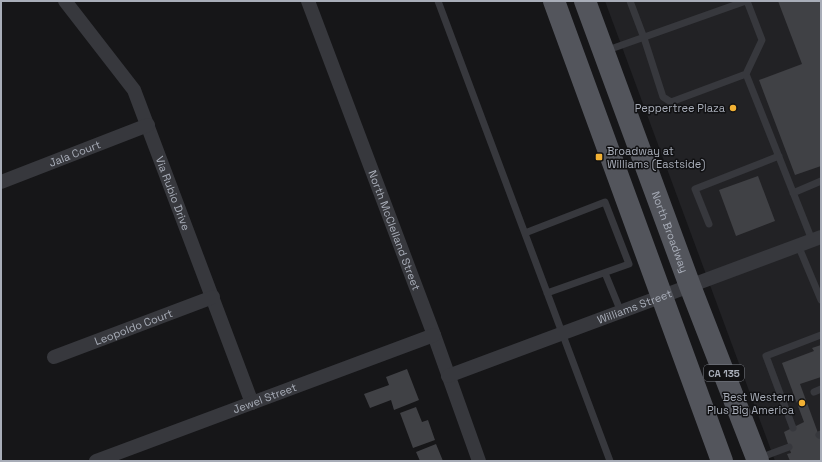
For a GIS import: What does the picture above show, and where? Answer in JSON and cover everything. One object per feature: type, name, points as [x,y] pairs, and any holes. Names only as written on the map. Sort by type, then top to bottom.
[{"type":"main road","name":"CA 135","points":[[554,1],[614,198],[662,296],[722,461]]},
{"type":"main road","name":"North Broadway","points":[[585,1],[690,286],[758,460]]},
{"type":"street","name":"Via Rubio Drive","points":[[65,1],[134,90],[252,403]]},
{"type":"street","name":"North McClelland Street","points":[[308,1],[434,335],[479,461]]},
{"type":"street","name":"Jala Court","points":[[1,182],[148,125]]},
{"type":"street","name":"Williams Street","points":[[448,376],[817,238]]},
{"type":"street","name":"Leopoldo Court","points":[[54,357],[213,297]]},
{"type":"street","name":"Jewel Street","points":[[96,461],[434,335]]},
{"type":"lane","points":[[438,1],[610,461]]},
{"type":"lane","points":[[604,52],[644,38],[747,1],[762,40],[746,74],[671,102],[663,97],[644,38],[630,1]]},
{"type":"lane","points":[[746,74],[793,193],[817,238]]},
{"type":"lane","points":[[709,224],[695,189],[779,156]]},
{"type":"lane","points":[[793,193],[821,181]]},
{"type":"lane","points":[[525,233],[614,198],[629,264],[547,293]]},
{"type":"lane","points":[[798,245],[819,287],[821,300]]},
{"type":"lane","points":[[605,273],[621,312]]},
{"type":"lane","points":[[793,428],[766,356],[821,335]]},
{"type":"lane","points":[[758,460],[789,447]]},
{"type":"shaded area","name":"Peppertree Plaza","points":[[605,1],[821,1],[821,461],[775,461]]},
{"type":"building","points":[[778,1],[821,1],[821,166],[795,175],[759,80],[802,64]]},
{"type":"building","points":[[758,176],[775,221],[736,236],[719,190]]},
{"type":"building","name":"Best Western Plus Big America","points":[[821,345],[821,377],[800,384],[821,441],[821,461],[790,461],[787,454],[791,453],[784,432],[804,422],[782,363],[814,351],[812,348]]},
{"type":"building","points":[[407,369],[419,400],[394,410],[391,400],[370,408],[364,394],[389,385],[386,377]]},
{"type":"building","points":[[416,407],[422,422],[428,420],[435,440],[413,448],[400,413]]},
{"type":"building","points":[[436,444],[443,461],[420,461],[416,452]]},
{"type":"place","name":"Peppertree Plaza","points":[[733,108]]},
{"type":"place","name":"Broadway at Williams (Eastside)","points":[[599,157]]},
{"type":"place","name":"Best Western Plus Big America","points":[[802,403]]}]
